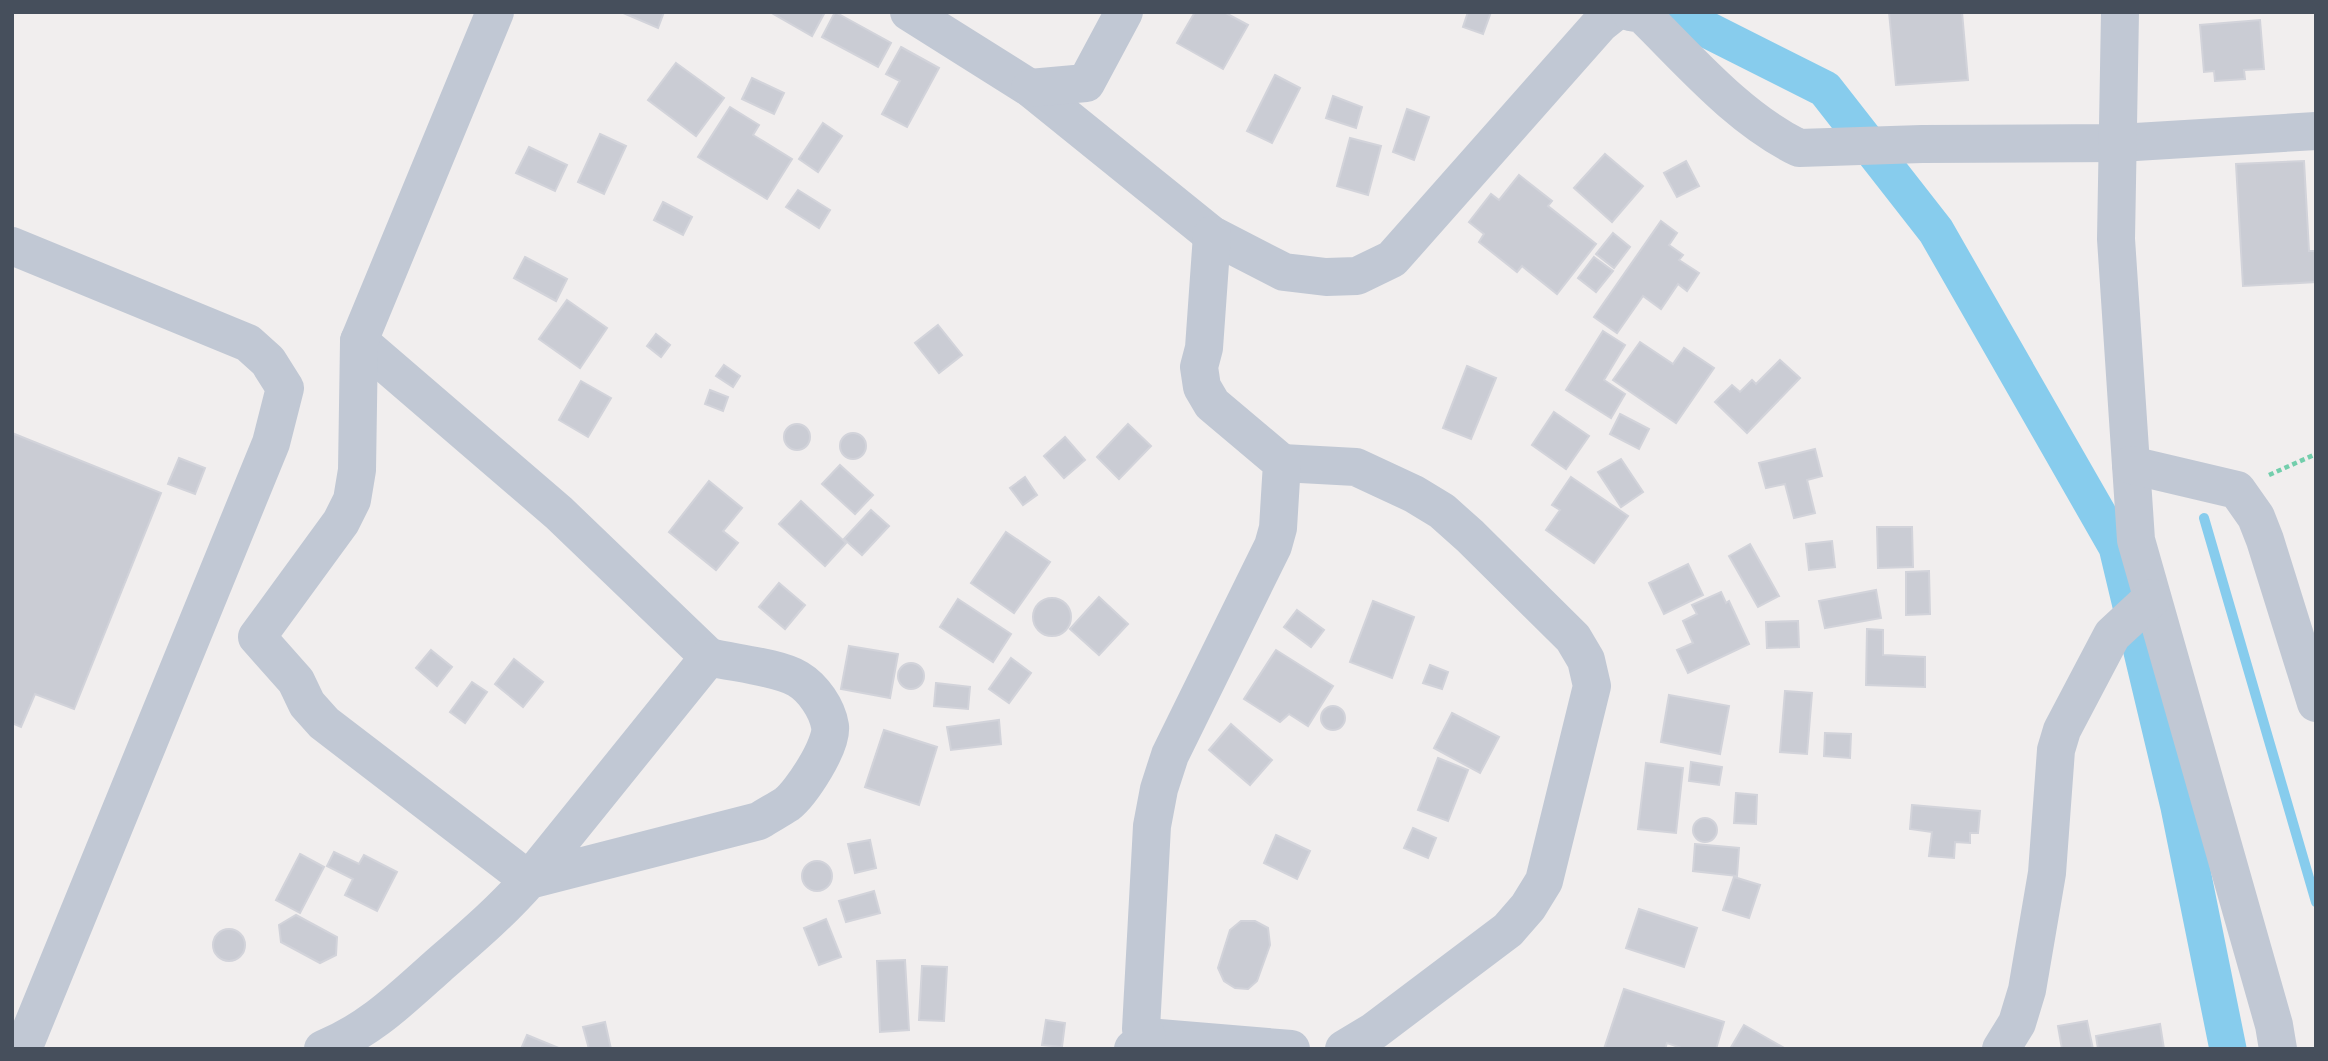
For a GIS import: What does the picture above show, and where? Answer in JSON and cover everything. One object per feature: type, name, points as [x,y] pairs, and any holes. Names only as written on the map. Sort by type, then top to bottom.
[{"type":"street","points":[[495,12],[359,341],[357,470],[352,500],[341,522],[257,637],[296,681],[307,704],[324,723],[529,880]]},
{"type":"street","points":[[909,12],[1030,88],[1212,235],[1284,272],[1326,278],[1357,276],[1392,259],[1600,24],[1615,12]]},
{"type":"street","points":[[1030,88],[1086,83],[1124,12]]},
{"type":"street","points":[[1629,12],[1642,14],[1736,106],[1783,140],[1799,148],[2119,143],[2316,131]]},
{"type":"street","points":[[2120,12],[2116,239],[2136,540],[2270,1012],[2278,1049]]},
{"type":"street","points":[[1212,235],[1204,348],[1199,367],[1202,387],[1212,404],[1282,463],[1356,467],[1414,494],[1442,511],[1573,638],[1586,660],[1592,686],[1544,881],[1528,907],[1508,930],[1374,1031],[1344,1049]]},
{"type":"street","points":[[12,246],[248,343],[268,361],[285,388],[271,443],[23,1049]]},
{"type":"street","points":[[359,341],[559,513],[709,657],[797,678],[813,691],[831,729],[820,760],[803,788],[787,804],[759,821],[529,880]]},
{"type":"street","points":[[1282,463],[1279,527],[1273,547],[1170,755],[1159,789],[1152,826],[1140,1043],[1291,1049]]},
{"type":"street","points":[[2131,465],[2237,490],[2256,517],[2265,540],[2316,703]]},
{"type":"street","points":[[2001,1049],[2017,1023],[2027,990],[2047,873],[2056,750],[2062,730],[2112,635],[2152,598]]},
{"type":"street","points":[[323,1049],[374,1022],[505,908],[709,657]]},
{"type":"path","points":[[2237,490],[2316,454]]},
{"type":"building","points":[[621,12],[664,12],[658,28]]},
{"type":"building","points":[[770,12],[825,12],[812,36]]},
{"type":"building","points":[[835,12],[891,43],[878,67],[822,37]]},
{"type":"building","points":[[1195,12],[1224,12],[1248,25],[1223,69],[1177,43]]},
{"type":"building","points":[[1468,12],[1491,12],[1483,34],[1463,27]]},
{"type":"building","points":[[1889,12],[1962,12],[1968,80],[1896,85]]},
{"type":"building","points":[[2260,20],[2264,69],[2244,70],[2245,79],[2215,81],[2214,71],[2204,72],[2200,25]]},
{"type":"building","points":[[901,47],[939,68],[907,127],[882,114],[900,81],[886,74]]},
{"type":"building","points":[[676,63],[724,98],[696,136],[648,100]]},
{"type":"building","points":[[1275,75],[1300,88],[1272,143],[1247,131]]},
{"type":"building","points":[[752,78],[784,93],[774,114],[742,99]]},
{"type":"building","points":[[1333,96],[1362,107],[1356,128],[1326,118]]},
{"type":"building","points":[[730,107],[759,125],[753,135],[792,159],[767,199],[698,157]]},
{"type":"building","points":[[1407,109],[1429,117],[1414,160],[1393,152]]},
{"type":"building","points":[[823,123],[842,136],[818,172],[799,159]]},
{"type":"building","points":[[600,134],[626,146],[604,194],[578,182]]},
{"type":"building","points":[[1350,138],[1381,146],[1368,195],[1337,186]]},
{"type":"building","points":[[529,147],[567,165],[555,191],[516,173]]},
{"type":"building","points":[[1605,154],[1643,186],[1612,222],[1574,188]]},
{"type":"building","points":[[1686,161],[1699,186],[1677,197],[1664,173]]},
{"type":"building","points":[[2304,161],[2309,251],[2316,251],[2316,282],[2243,286],[2236,164]]},
{"type":"building","points":[[1519,175],[1552,201],[1548,206],[1596,244],[1557,294],[1522,266],[1517,272],[1479,242],[1484,234],[1469,222],[1491,194],[1499,200]]},
{"type":"building","points":[[798,190],[830,210],[819,228],[786,207]]},
{"type":"building","points":[[663,202],[692,217],[683,235],[654,220]]},
{"type":"building","points":[[1661,221],[1677,233],[1669,245],[1683,255],[1679,260],[1699,273],[1687,291],[1678,284],[1661,309],[1643,296],[1617,333],[1594,317]]},
{"type":"building","points":[[1613,233],[1630,247],[1614,268],[1596,254]]},
{"type":"building","points":[[525,257],[567,279],[556,301],[514,278]]},
{"type":"building","points":[[1594,257],[1613,271],[1596,292],[1578,278]]},
{"type":"building","points":[[567,300],[607,328],[580,368],[539,339]]},
{"type":"building","points":[[938,325],[962,355],[939,373],[915,343]]},
{"type":"building","points":[[1603,331],[1625,345],[1604,380],[1625,394],[1611,418],[1566,390]]},
{"type":"building","points":[[656,334],[670,345],[661,357],[647,346]]},
{"type":"building","points":[[1640,342],[1673,364],[1684,348],[1714,368],[1676,423],[1613,380]]},
{"type":"building","points":[[1780,360],[1800,378],[1747,433],[1715,402],[1732,385],[1740,392],[1752,380],[1756,384]]},
{"type":"building","points":[[724,365],[740,376],[733,387],[716,376]]},
{"type":"building","points":[[1467,366],[1496,378],[1471,439],[1443,428]]},
{"type":"building","points":[[581,381],[611,398],[588,437],[559,420]]},
{"type":"building","points":[[710,390],[728,397],[723,411],[705,404]]},
{"type":"building","points":[[1554,412],[1589,436],[1566,469],[1532,445]]},
{"type":"building","points":[[1620,414],[1649,429],[1639,449],[1610,434]]},
{"type":"building","points":[[797,424],[806,428],[810,437],[806,446],[797,450],[788,446],[784,437],[788,428]]},
{"type":"building","points":[[1128,424],[1151,446],[1119,479],[1097,457]]},
{"type":"building","points":[[12,433],[161,493],[74,709],[35,694],[21,727],[12,723]]},
{"type":"building","points":[[853,433],[862,437],[866,446],[862,455],[853,459],[844,455],[840,446],[844,437]]},
{"type":"building","points":[[1065,437],[1085,460],[1064,478],[1044,456]]},
{"type":"building","points":[[1815,449],[1822,476],[1807,480],[1815,513],[1794,518],[1785,484],[1766,488],[1759,463]]},
{"type":"building","points":[[179,458],[205,468],[195,494],[168,484]]},
{"type":"building","points":[[1621,459],[1643,492],[1621,507],[1598,472]]},
{"type":"building","points":[[840,465],[873,495],[855,514],[822,484]]},
{"type":"building","points":[[1025,477],[1037,495],[1023,505],[1010,488]]},
{"type":"building","points":[[1571,477],[1628,516],[1594,563],[1546,530],[1560,510],[1552,505]]},
{"type":"building","points":[[709,481],[742,508],[723,531],[738,543],[716,570],[669,532]]},
{"type":"building","points":[[801,501],[846,543],[825,566],[779,524]]},
{"type":"building","points":[[871,510],[889,526],[862,555],[844,539]]},
{"type":"building","points":[[1877,527],[1912,527],[1913,567],[1878,568]]},
{"type":"building","points":[[1006,532],[1050,562],[1014,613],[971,583]]},
{"type":"building","points":[[1832,541],[1835,567],[1809,570],[1806,544]]},
{"type":"building","points":[[1750,544],[1779,596],[1758,607],[1729,556]]},
{"type":"building","points":[[1688,564],[1703,595],[1664,614],[1649,583]]},
{"type":"building","points":[[1929,571],[1930,614],[1906,615],[1906,572]]},
{"type":"building","points":[[779,583],[805,605],[785,629],[759,607]]},
{"type":"building","points":[[1876,590],[1881,618],[1825,628],[1819,601]]},
{"type":"building","points":[[1721,592],[1726,603],[1729,601],[1749,644],[1688,673],[1677,650],[1693,643],[1683,621],[1697,614],[1692,605]]},
{"type":"building","points":[[1099,597],[1128,624],[1099,655],[1070,629]]},
{"type":"building","points":[[1052,598],[1065,604],[1071,617],[1065,630],[1052,636],[1039,630],[1033,617],[1039,604]]},
{"type":"building","points":[[958,599],[1011,634],[993,662],[940,627]]},
{"type":"building","points":[[1373,601],[1414,617],[1392,678],[1350,662]]},
{"type":"building","points":[[1297,610],[1324,630],[1311,647],[1284,627]]},
{"type":"building","points":[[1798,621],[1799,647],[1767,648],[1766,622]]},
{"type":"building","points":[[1867,629],[1883,630],[1883,655],[1925,657],[1925,687],[1866,685]]},
{"type":"building","points":[[849,646],[898,654],[890,698],[841,689]]},
{"type":"building","points":[[431,650],[452,667],[437,686],[416,668]]},
{"type":"building","points":[[1276,650],[1333,686],[1308,726],[1289,714],[1280,722],[1244,699]]},
{"type":"building","points":[[1011,658],[1031,673],[1009,703],[989,689]]},
{"type":"building","points":[[514,659],[543,682],[523,707],[495,684]]},
{"type":"building","points":[[911,663],[920,667],[924,676],[920,685],[911,689],[902,685],[898,676],[902,667]]},
{"type":"building","points":[[1430,665],[1448,672],[1442,689],[1423,683]]},
{"type":"building","points":[[472,682],[487,692],[465,723],[450,712]]},
{"type":"building","points":[[936,683],[970,687],[968,709],[934,706]]},
{"type":"building","points":[[1785,691],[1812,693],[1807,754],[1780,752]]},
{"type":"building","points":[[1669,695],[1729,706],[1720,754],[1661,742]]},
{"type":"building","points":[[1333,706],[1344,713],[1345,718],[1338,729],[1333,730],[1322,723],[1321,718],[1328,707]]},
{"type":"building","points":[[1452,713],[1499,737],[1480,773],[1434,748]]},
{"type":"building","points":[[999,720],[1001,744],[951,750],[947,727]]},
{"type":"building","points":[[1231,724],[1272,760],[1250,785],[1209,750]]},
{"type":"building","points":[[884,730],[937,747],[919,805],[865,787]]},
{"type":"building","points":[[1825,733],[1851,734],[1850,758],[1824,756]]},
{"type":"building","points":[[1438,758],[1468,770],[1448,821],[1418,810]]},
{"type":"building","points":[[1691,762],[1722,767],[1719,785],[1689,781]]},
{"type":"building","points":[[1646,763],[1683,768],[1676,833],[1638,829]]},
{"type":"building","points":[[1736,793],[1757,795],[1756,824],[1734,823]]},
{"type":"building","points":[[1912,805],[1980,811],[1978,833],[1970,833],[1970,843],[1955,842],[1954,858],[1929,856],[1932,832],[1910,829]]},
{"type":"building","points":[[1705,818],[1713,822],[1717,830],[1713,838],[1705,842],[1697,838],[1693,830],[1697,822]]},
{"type":"building","points":[[1413,828],[1436,838],[1428,858],[1404,848]]},
{"type":"building","points":[[1276,835],[1310,851],[1297,879],[1264,863]]},
{"type":"building","points":[[870,840],[876,868],[855,873],[848,844]]},
{"type":"building","points":[[1695,844],[1739,848],[1737,876],[1693,871]]},
{"type":"building","points":[[334,852],[359,864],[364,855],[397,872],[377,911],[345,895],[353,879],[327,866]]},
{"type":"building","points":[[300,854],[324,867],[300,913],[276,900]]},
{"type":"building","points":[[817,861],[828,865],[832,876],[828,887],[817,891],[806,887],[802,876],[806,865]]},
{"type":"building","points":[[1734,877],[1760,885],[1749,918],[1723,910]]},
{"type":"building","points":[[874,891],[880,913],[846,922],[839,901]]},
{"type":"building","points":[[1639,909],[1697,928],[1684,967],[1626,948]]},
{"type":"building","points":[[296,915],[337,937],[336,955],[320,963],[281,942],[279,925]]},
{"type":"building","points":[[826,919],[841,957],[819,965],[804,928]]},
{"type":"building","points":[[1241,921],[1255,921],[1268,928],[1270,945],[1257,981],[1248,989],[1235,988],[1224,981],[1218,968],[1230,930]]},
{"type":"building","points":[[229,929],[241,933],[245,945],[241,957],[229,961],[217,957],[213,945],[217,933]]},
{"type":"building","points":[[905,960],[909,1030],[880,1032],[877,961]]},
{"type":"building","points":[[922,966],[947,967],[944,1021],[919,1020]]},
{"type":"building","points":[[1624,989],[1724,1022],[1716,1049],[1684,1049],[1667,1043],[1665,1049],[1604,1049]]},
{"type":"building","points":[[1046,1020],[1065,1023],[1062,1047],[1042,1045]]},
{"type":"building","points":[[2087,1021],[2093,1049],[2062,1049],[2058,1026]]},
{"type":"building","points":[[605,1022],[611,1049],[589,1049],[583,1027]]},
{"type":"building","points":[[2160,1024],[2164,1049],[2098,1049],[2096,1036]]},
{"type":"building","points":[[1744,1025],[1786,1049],[1730,1049]]},
{"type":"building","points":[[527,1035],[561,1049],[521,1049]]},
{"type":"waterway","points":[[1672,12],[1825,89],[1936,231],[2117,547],[2179,807],[2228,1049]]},
{"type":"waterway","points":[[2204,518],[2316,902]]}]
